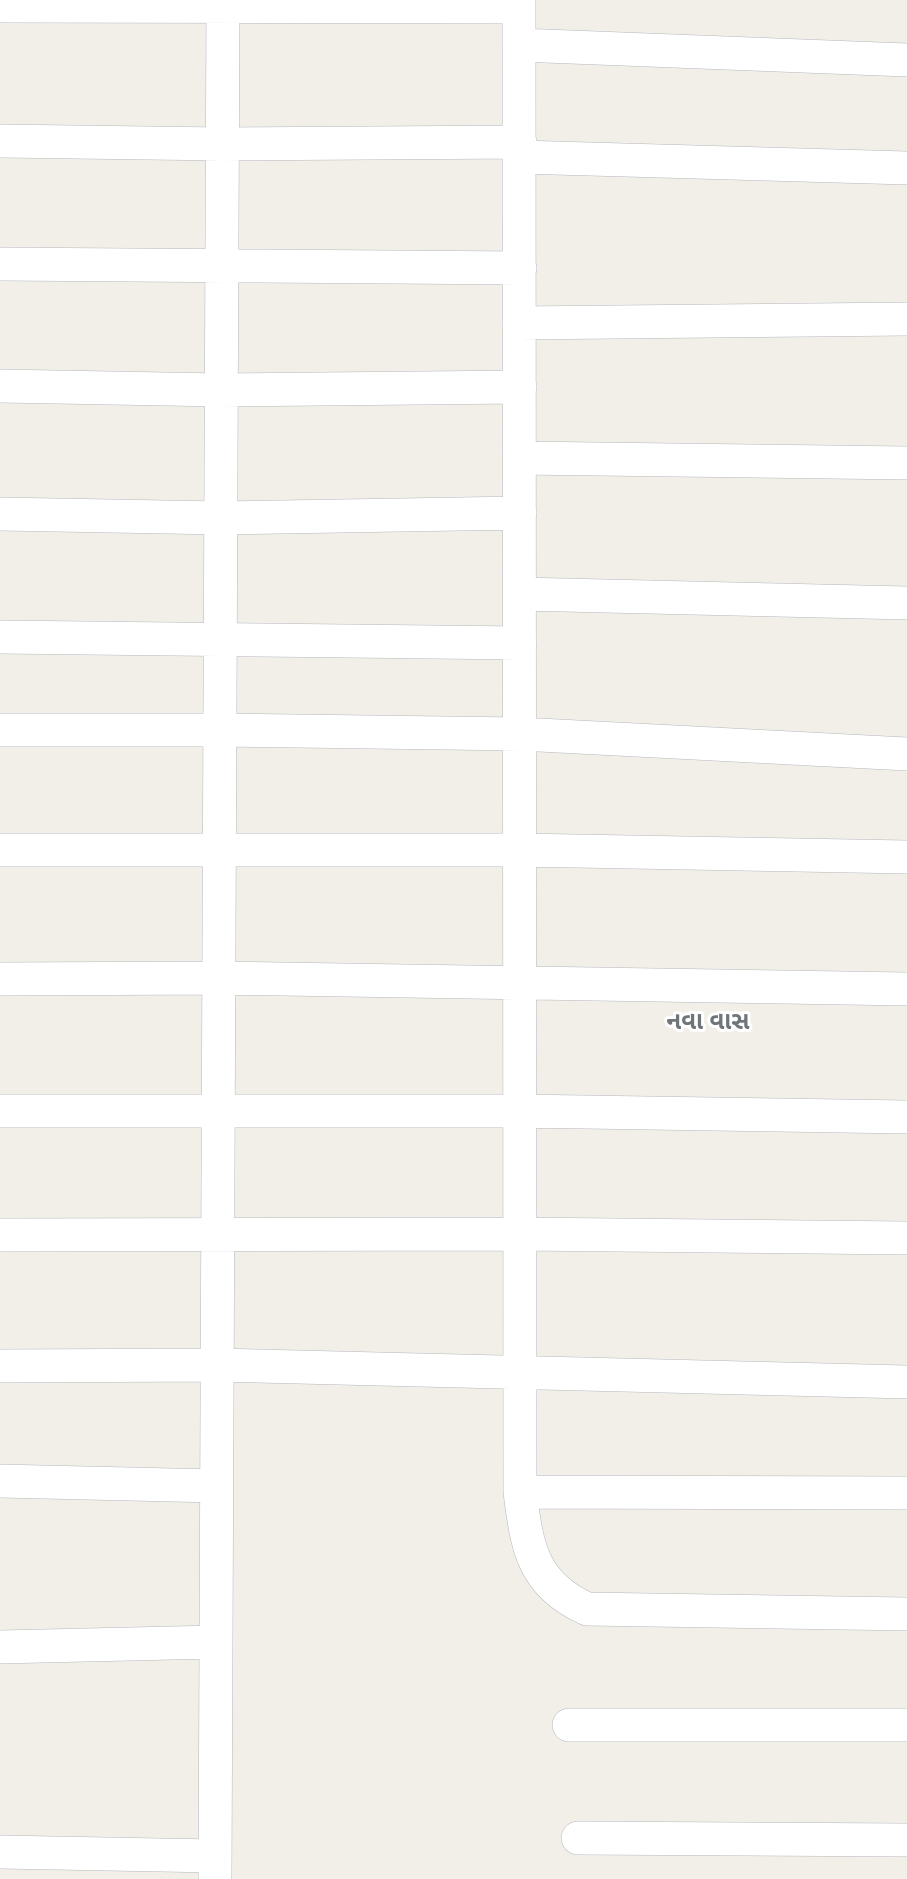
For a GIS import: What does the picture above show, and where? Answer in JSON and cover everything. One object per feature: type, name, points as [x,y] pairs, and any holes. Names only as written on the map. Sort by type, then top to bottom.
[{"type":"street","points":[[0,1852],[215,1867],[223,3]]},
{"type":"street","points":[[0,6],[223,3],[519,4],[520,1492],[526,1542],[538,1571],[555,1591],[587,1609],[907,1614]]},
{"type":"street","points":[[519,45],[907,60]]},
{"type":"street","points":[[0,141],[520,149],[907,168]]},
{"type":"street","points":[[0,264],[520,268]]},
{"type":"street","points":[[519,323],[907,320]]},
{"type":"street","points":[[0,386],[221,390],[520,387]]},
{"type":"street","points":[[520,458],[907,463]]},
{"type":"street","points":[[0,514],[221,518],[520,513]]},
{"type":"street","points":[[520,594],[907,603]]},
{"type":"street","points":[[0,637],[520,642]]},
{"type":"street","points":[[0,730],[520,734],[907,754]]},
{"type":"street","points":[[0,850],[520,850],[907,857]]},
{"type":"street","points":[[0,979],[219,978],[907,989]]},
{"type":"street","points":[[0,1111],[520,1111],[907,1117]]},
{"type":"street","points":[[0,1235],[520,1234],[907,1239]]},
{"type":"street","points":[[0,1366],[217,1365],[907,1382]]},
{"type":"street","points":[[0,1481],[216,1486]]},
{"type":"street","points":[[520,1492],[907,1493]]},
{"type":"street","points":[[0,1647],[216,1642]]},
{"type":"street","points":[[569,1725],[907,1725]]},
{"type":"street","points":[[578,1838],[907,1840]]},
{"type":"district","name":"નવા વાસ","points":[[708,1023]]}]
